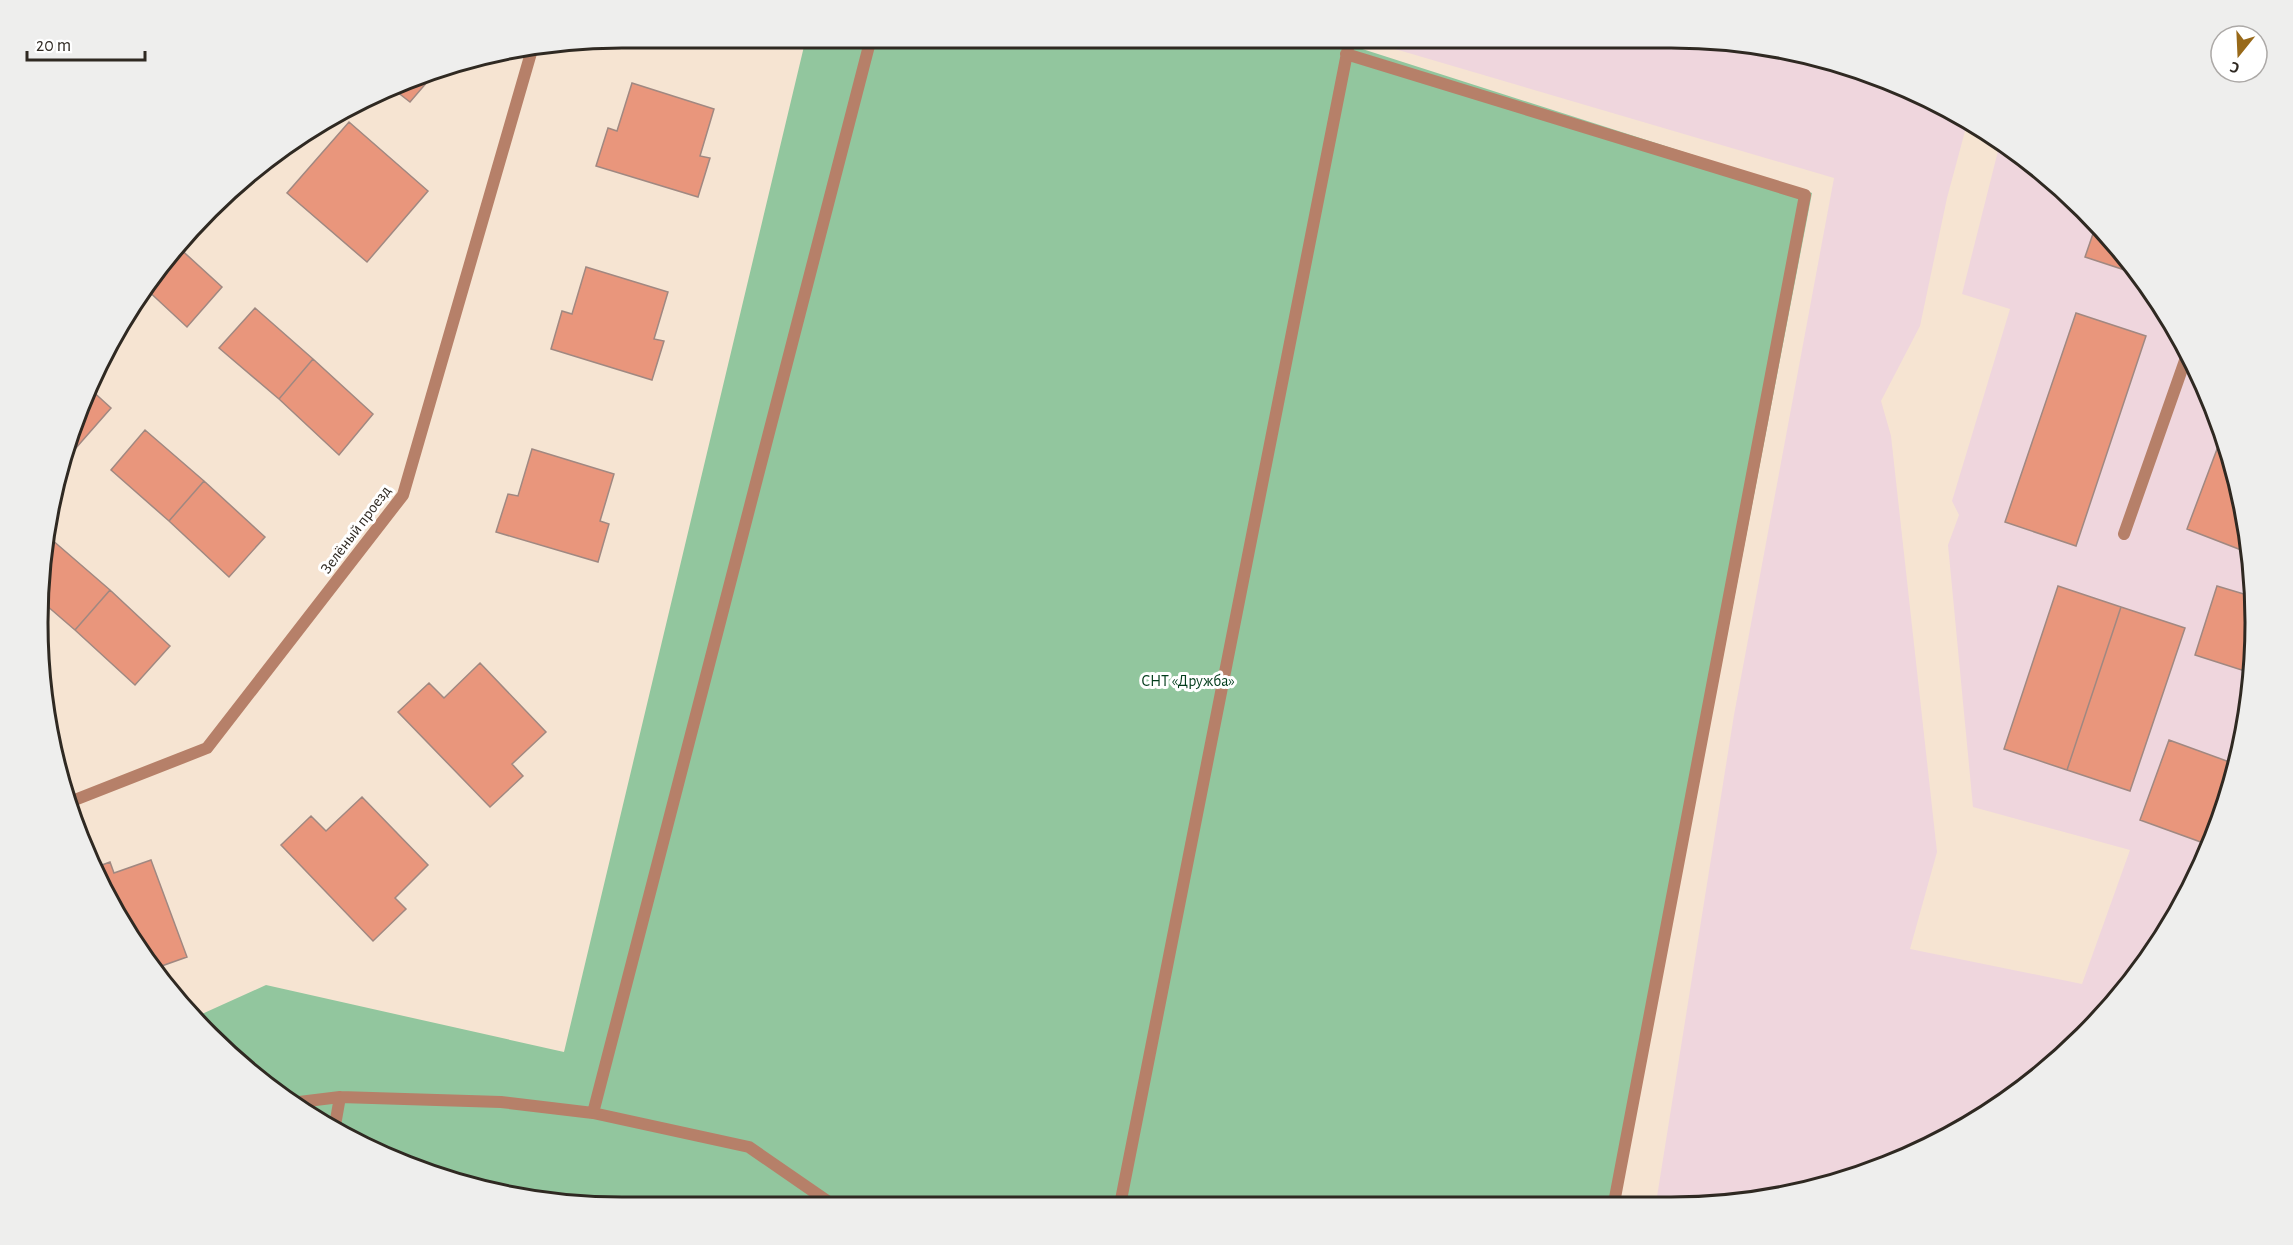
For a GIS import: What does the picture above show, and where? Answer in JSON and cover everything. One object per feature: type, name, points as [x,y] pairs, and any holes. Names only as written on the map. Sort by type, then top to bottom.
[{"type":"street","points":[[593,1113],[868,48]]},
{"type":"street","points":[[1121,1197],[1348,48]]},
{"type":"street","points":[[1346,54],[1805,195],[1615,1197]]},
{"type":"street","name":"Зелёный проезд","points":[[76,800],[207,748],[403,495],[530,56]]},
{"type":"street","points":[[2124,534],[2184,364]]},
{"type":"street","points":[[336,1120],[340,1097]]},
{"type":"street","points":[[305,1101],[340,1097],[501,1101],[593,1113],[749,1147],[821,1197]]},
{"type":"shaded area","points":[[1393,48],[1670,48],[1745,53],[1783,59],[1855,78],[1925,107],[1965,130],[1947,198],[1920,326],[1881,401],[1891,436],[1937,852],[1910,949],[2082,984],[2130,850],[1973,807],[1948,545],[1959,515],[1952,501],[2010,309],[1962,294],[1998,151],[2077,216],[2102,244],[2148,303],[2186,368],[2215,438],[2225,474],[2234,510],[2244,585],[2244,660],[2240,697],[2234,735],[2215,807],[2186,877],[2168,910],[2148,942],[2102,1001],[2077,1029],[2020,1078],[1990,1100],[1925,1138],[1855,1167],[1783,1186],[1708,1196],[1657,1197],[1734,715],[1834,178]]},
{"type":"green space","name":"СНТ «Дружба»","points":[[804,48],[1359,48],[1812,193],[1619,1197],[622,1197],[548,1192],[510,1186],[438,1167],[368,1138],[303,1100],[273,1078],[216,1029],[202,1014],[266,985],[564,1052]]},
{"type":"building","points":[[427,83],[410,102],[399,94]]},
{"type":"building","points":[[632,83],[714,109],[700,156],[710,158],[698,197],[596,166],[608,128],[617,131]]},
{"type":"building","points":[[349,122],[428,191],[367,262],[287,193]]},
{"type":"building","points":[[2093,234],[2123,269],[2085,257]]},
{"type":"building","points":[[184,252],[222,287],[187,327],[152,294]]},
{"type":"building","points":[[586,267],[668,292],[654,339],[664,341],[652,380],[551,349],[562,311],[572,314]]},
{"type":"building","points":[[255,308],[313,359],[279,399],[219,348]]},
{"type":"building","points":[[2076,313],[2146,336],[2076,546],[2005,522]]},
{"type":"building","points":[[313,359],[373,414],[339,455],[279,399]]},
{"type":"building","points":[[96,394],[111,408],[76,448],[78,438]]},
{"type":"building","points":[[145,430],[204,481],[169,521],[111,470]]},
{"type":"building","points":[[2218,448],[2234,510],[2240,550],[2187,529]]},
{"type":"building","points":[[532,449],[614,474],[600,521],[609,524],[598,562],[496,532],[508,494],[518,496]]},
{"type":"building","points":[[204,481],[265,537],[229,577],[169,521]]},
{"type":"building","points":[[54,542],[110,590],[75,630],[48,607]]},
{"type":"building","points":[[2058,586],[2121,607],[2067,770],[2004,749]]},
{"type":"building","points":[[2217,586],[2244,594],[2243,670],[2195,655]]},
{"type":"building","points":[[110,590],[170,646],[135,685],[75,630]]},
{"type":"building","points":[[2121,607],[2185,628],[2130,791],[2067,770]]},
{"type":"building","points":[[480,663],[546,732],[512,764],[523,776],[490,807],[398,712],[429,683],[444,698]]},
{"type":"building","points":[[2169,740],[2227,761],[2215,807],[2201,842],[2140,820]]},
{"type":"building","points":[[362,797],[428,865],[395,898],[406,909],[373,941],[281,845],[311,816],[326,831]]},
{"type":"building","points":[[151,860],[187,957],[162,966],[125,910],[102,865],[110,862],[114,873]]}]
